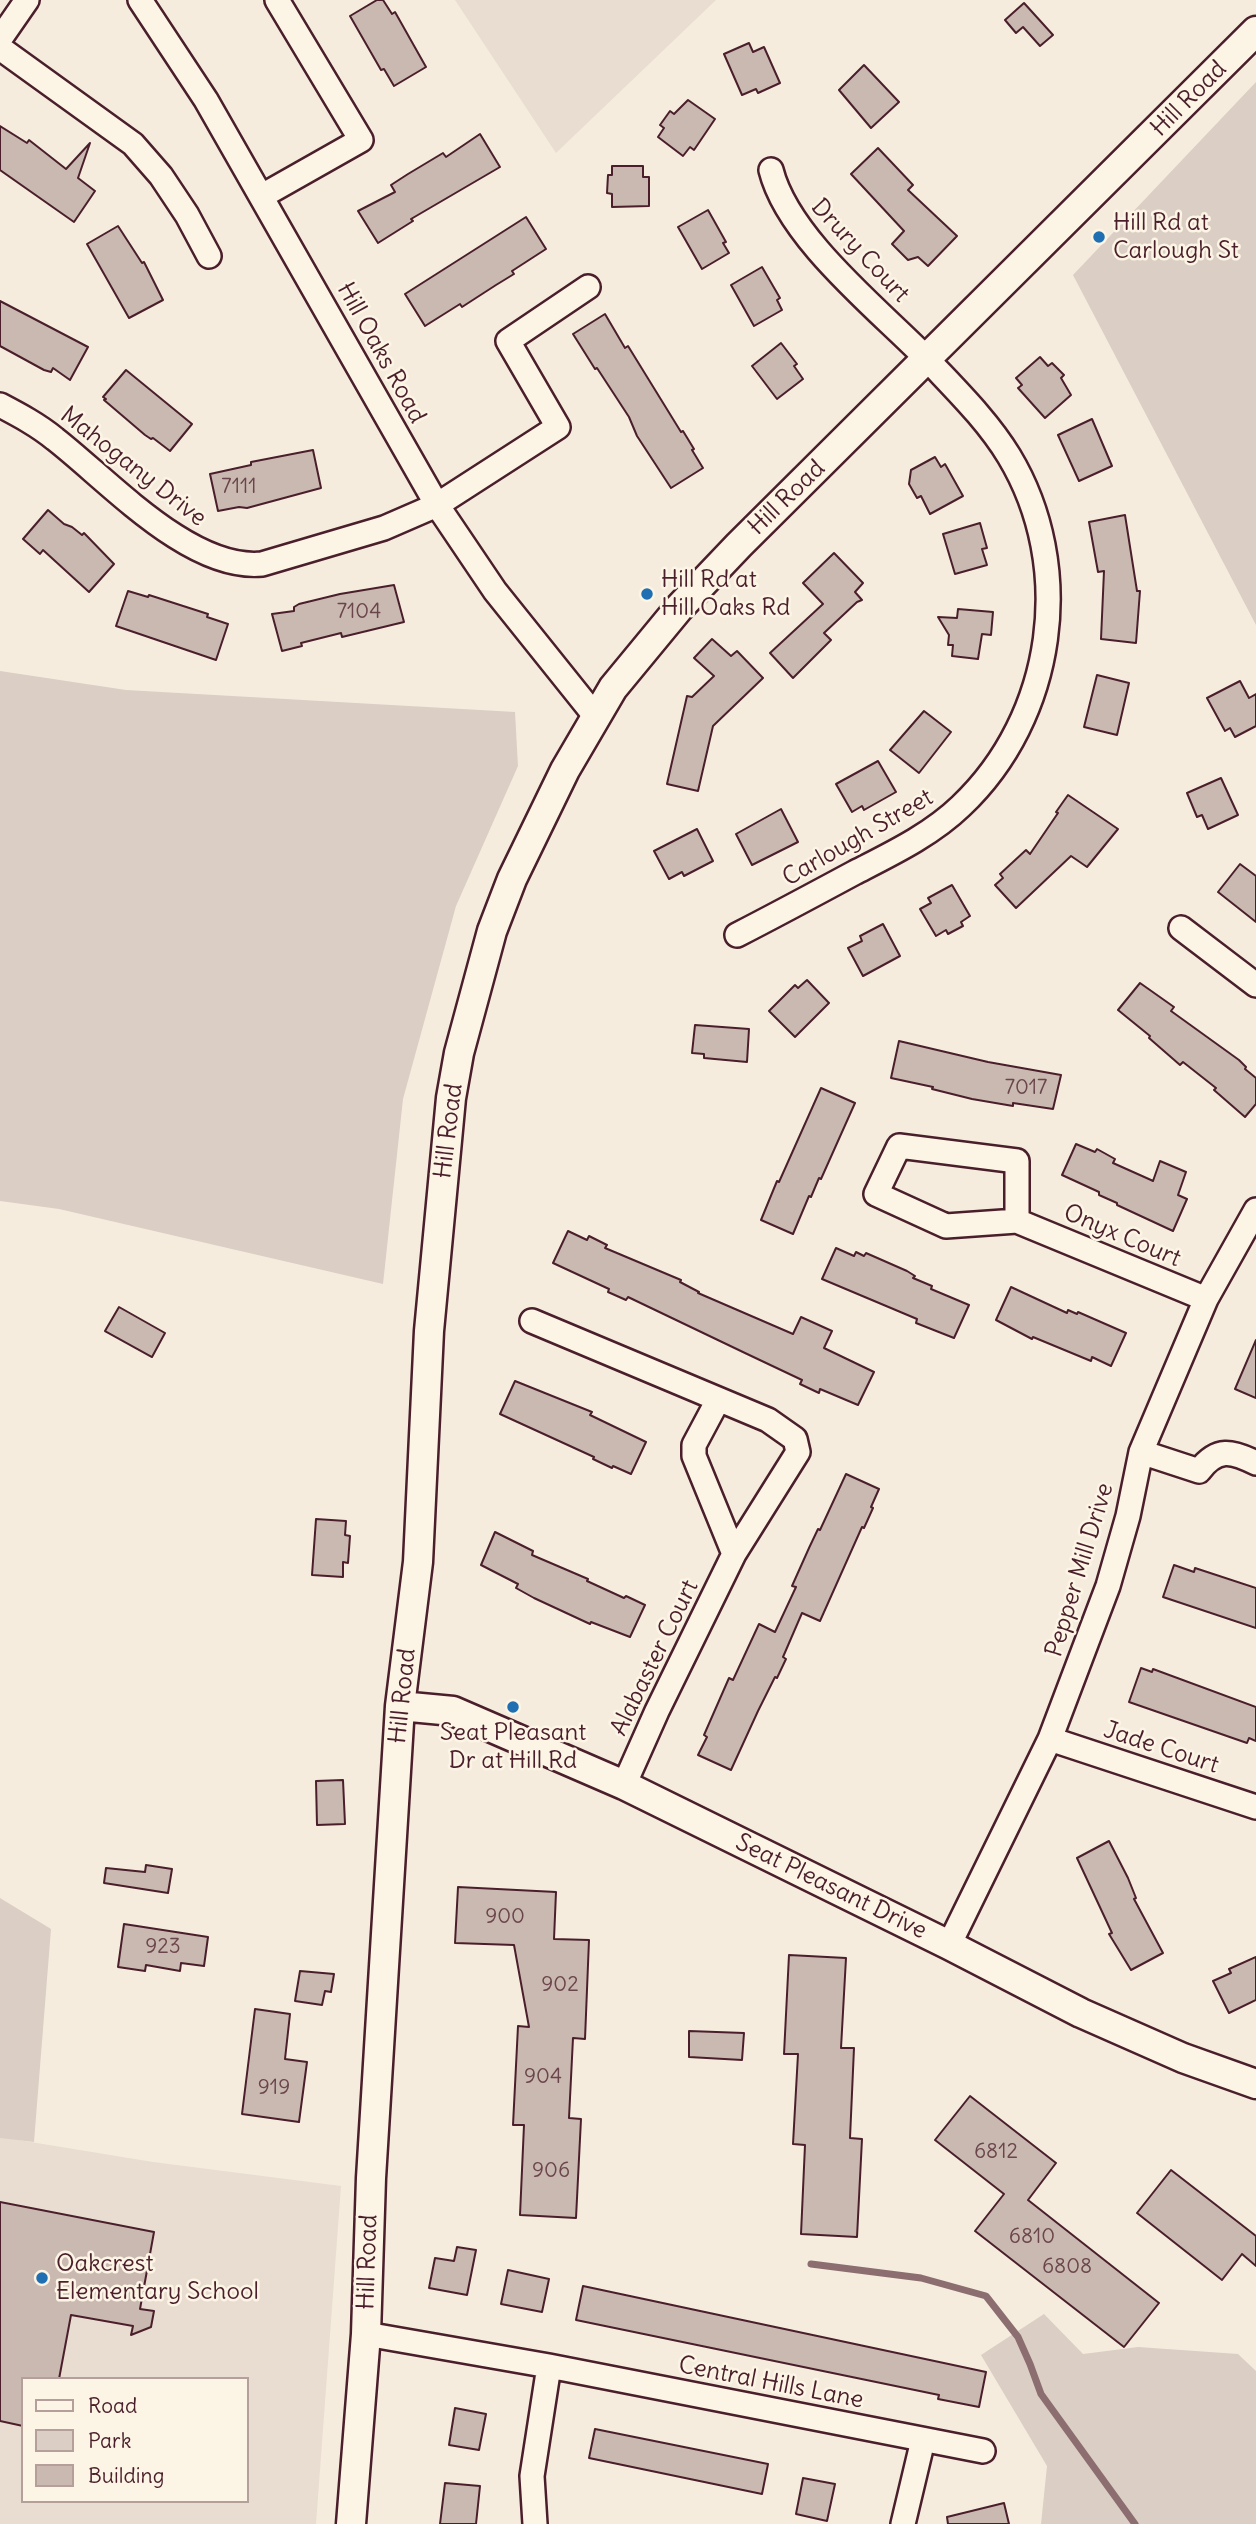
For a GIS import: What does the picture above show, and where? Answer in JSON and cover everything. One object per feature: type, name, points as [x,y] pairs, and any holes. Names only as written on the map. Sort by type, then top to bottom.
[{"type":"street","points":[[0,39],[27,0]]},
{"type":"street","name":"Hill Oaks Road","points":[[140,0],[206,100],[437,505],[495,591],[596,717]]},
{"type":"street","points":[[262,196],[361,140],[277,0]]},
{"type":"street","name":"Hill Road","points":[[351,2524],[366,2334],[371,2178],[400,1706],[418,1562],[429,1331],[451,1098],[459,1053],[492,931],[512,879],[565,770],[613,688],[678,608],[1256,31]]},
{"type":"street","points":[[0,48],[133,144],[145,156],[187,215],[209,256]]},
{"type":"street","name":"Drury Court","points":[[771,170],[782,201],[799,229],[926,358]]},
{"type":"street","name":"Mahogany Drive","points":[[0,405],[53,437],[147,515],[193,548],[226,562],[262,564],[307,553],[384,528],[437,505],[558,427],[508,341],[588,287]]},
{"type":"street","name":"Carlough Street","points":[[737,935],[886,857],[930,831],[961,807],[1000,760],[1023,718],[1038,681],[1049,593],[1047,563],[1032,503],[1011,459],[996,436],[926,358]]},
{"type":"street","points":[[1181,928],[1256,985]]},
{"type":"street","name":"Onyx Court","points":[[1017,1221],[1017,1161],[899,1146],[876,1194],[946,1226],[1017,1221],[1206,1299]]},
{"type":"street","name":"Pepper Mill Drive","points":[[950,1945],[1050,1740],[1108,1586],[1128,1517],[1141,1452],[1206,1299],[1256,1210]]},
{"type":"street","name":"Alabaster Court","points":[[531,1321],[768,1420],[795,1439],[797,1451],[734,1554],[624,1785]]},
{"type":"street","points":[[718,1400],[694,1445],[694,1456],[734,1554]]},
{"type":"street","points":[[1141,1452],[1199,1471],[1207,1460],[1223,1452],[1238,1454],[1256,1463]]},
{"type":"street","name":"Seat Pleasant Drive","points":[[400,1706],[453,1711],[624,1785],[1119,2031],[1256,2084]]},
{"type":"street","name":"Jade Court","points":[[1050,1740],[1256,1807]]},
{"type":"street","name":"Central Hills Lane","points":[[366,2334],[549,2366],[983,2451]]},
{"type":"street","points":[[534,2524],[532,2476],[549,2366]]},
{"type":"street","points":[[903,2524],[923,2440]]},
{"type":"shaded area","points":[[455,0],[716,0],[556,153]]},
{"type":"shaded area","points":[[0,2137],[153,2162],[341,2186],[316,2524],[0,2524]]},
{"type":"green space","points":[[1256,82],[1256,625],[1073,275]]},
{"type":"green space","points":[[0,671],[126,690],[515,712],[518,766],[456,906],[403,1099],[383,1284],[59,1209],[0,1201]]},
{"type":"green space","points":[[0,1898],[51,1929],[34,2142],[0,2138]]},
{"type":"green space","points":[[1044,2314],[1083,2354],[1138,2347],[1238,2354],[1256,2371],[1256,2524],[1041,2524],[1047,2466],[981,2355]]},
{"type":"building","points":[[377,0],[383,0],[392,14],[395,12],[426,67],[394,86],[384,69],[381,70],[350,16]]},
{"type":"building","points":[[1024,3],[1053,35],[1040,46],[1023,27],[1016,33],[1005,20]]},
{"type":"building","points":[[749,43],[753,52],[764,47],[780,83],[758,93],[756,89],[742,95],[724,54]]},
{"type":"building","points":[[864,65],[899,102],[871,128],[839,90]]},
{"type":"building","points":[[688,100],[715,119],[694,150],[690,147],[683,156],[658,137],[664,128],[660,125],[670,111],[674,114]]},
{"type":"building","points":[[0,126],[27,143],[29,140],[66,169],[90,143],[78,178],[95,191],[74,222],[0,170]]},
{"type":"building","points":[[480,134],[500,167],[411,219],[413,221],[378,243],[358,211],[395,192],[391,185],[408,174],[443,153],[446,157]]},
{"type":"building","points":[[878,148],[913,185],[908,190],[957,236],[928,266],[918,257],[908,260],[892,244],[904,231],[851,174]]},
{"type":"building","points":[[612,166],[643,166],[643,177],[649,177],[649,206],[612,207],[612,194],[607,193],[608,175],[612,175]]},
{"type":"building","points":[[708,210],[726,242],[723,243],[729,253],[702,269],[678,227]]},
{"type":"building","points":[[526,217],[546,249],[512,271],[514,274],[462,307],[460,304],[425,326],[405,294]]},
{"type":"building","points":[[118,226],[142,263],[144,262],[163,300],[129,318],[87,244]]},
{"type":"building","points":[[762,267],[780,298],[777,300],[782,310],[754,326],[731,285]]},
{"type":"building","points":[[0,301],[88,347],[70,380],[53,368],[51,372],[44,370],[0,346]]},
{"type":"building","points":[[605,314],[681,432],[683,431],[703,468],[671,488],[637,436],[629,417],[573,334]]},
{"type":"building","points":[[781,343],[797,364],[794,366],[803,379],[777,399],[752,366]]},
{"type":"building","points":[[1040,357],[1048,366],[1052,363],[1064,375],[1061,378],[1071,395],[1045,418],[1018,388],[1022,385],[1016,378]]},
{"type":"building","points":[[126,370],[192,424],[170,451],[145,435],[104,400],[106,399],[103,397]]},
{"type":"building","points":[[1092,419],[1112,466],[1079,481],[1058,435]]},
{"type":"building","points":[[313,450],[321,488],[247,508],[218,511],[210,474],[251,465],[251,462]]},
{"type":"building","points":[[935,457],[941,467],[945,464],[963,496],[930,514],[921,496],[917,498],[909,484],[911,470]]},
{"type":"building","points":[[48,510],[64,524],[82,535],[84,533],[114,564],[89,592],[43,550],[40,554],[23,539]]},
{"type":"building","points":[[1125,515],[1137,591],[1140,591],[1136,643],[1101,639],[1104,571],[1098,572],[1089,522]]},
{"type":"building","points":[[980,523],[987,548],[982,549],[987,565],[955,574],[943,534]]},
{"type":"building","points":[[834,553],[863,583],[855,592],[862,600],[824,633],[831,640],[793,678],[770,653],[823,604],[803,583]]},
{"type":"building","points":[[394,585],[404,622],[342,637],[341,633],[301,643],[302,646],[282,651],[272,614],[294,611],[294,607],[299,604],[340,594]]},
{"type":"building","points":[[128,591],[208,614],[207,617],[228,624],[216,660],[116,626]]},
{"type":"building","points":[[958,609],[993,612],[991,635],[982,634],[978,659],[952,656],[953,645],[948,645],[949,635],[938,617],[957,618]]},
{"type":"building","points":[[712,639],[731,656],[737,651],[763,678],[713,726],[698,791],[667,784],[687,696],[692,697],[714,676],[694,658]]},
{"type":"building","points":[[1097,675],[1129,683],[1117,735],[1084,727]]},
{"type":"building","points":[[1240,681],[1249,698],[1256,694],[1256,726],[1235,737],[1230,728],[1225,731],[1207,698]]},
{"type":"building","points":[[924,711],[951,732],[919,773],[890,750]]},
{"type":"building","points":[[878,761],[896,792],[864,810],[862,806],[852,812],[836,784]]},
{"type":"building","points":[[1221,778],[1238,815],[1208,829],[1202,815],[1197,817],[1187,793]]},
{"type":"building","points":[[1068,795],[1118,829],[1087,867],[1071,856],[1016,908],[995,885],[1003,878],[1000,874],[1026,850],[1030,854]]},
{"type":"building","points":[[781,809],[798,842],[752,865],[736,834]]},
{"type":"building","points":[[697,829],[713,861],[684,876],[682,872],[669,879],[654,851]]},
{"type":"building","points":[[1240,864],[1256,876],[1256,922],[1218,892]]},
{"type":"building","points":[[952,885],[970,916],[961,922],[963,926],[948,934],[946,930],[936,936],[920,909],[931,903],[928,898]]},
{"type":"building","points":[[883,924],[900,956],[863,976],[848,948],[862,941],[860,936]]},
{"type":"building","points":[[807,980],[829,1003],[795,1037],[769,1011],[795,985],[798,988]]},
{"type":"building","points":[[1140,983],[1174,1007],[1171,1011],[1239,1060],[1256,1078],[1256,1104],[1245,1117],[1214,1090],[1216,1088],[1183,1062],[1180,1065],[1118,1010]]},
{"type":"building","points":[[695,1025],[749,1029],[747,1062],[704,1058],[704,1054],[692,1053]]},
{"type":"building","points":[[899,1041],[988,1062],[1061,1075],[1053,1109],[972,1099],[891,1078]]},
{"type":"building","points":[[821,1088],[855,1103],[793,1234],[761,1220]]},
{"type":"building","points":[[1076,1144],[1095,1152],[1097,1149],[1115,1159],[1113,1163],[1153,1181],[1160,1161],[1186,1172],[1178,1195],[1187,1199],[1173,1231],[1062,1175]]},
{"type":"building","points":[[568,1231],[587,1240],[589,1236],[607,1245],[605,1248],[681,1280],[680,1282],[698,1293],[793,1334],[801,1317],[832,1331],[824,1348],[874,1372],[858,1405],[820,1389],[819,1393],[800,1384],[802,1380],[628,1297],[626,1300],[608,1292],[609,1289],[553,1263]]},
{"type":"building","points":[[836,1248],[854,1256],[856,1252],[864,1256],[866,1253],[907,1271],[915,1276],[913,1278],[932,1286],[931,1289],[969,1305],[954,1338],[916,1323],[917,1319],[822,1279]]},
{"type":"building","points":[[1011,1287],[1067,1313],[1068,1310],[1077,1314],[1078,1312],[1126,1333],[1111,1366],[1092,1357],[1091,1361],[1033,1337],[1032,1339],[996,1320]]},
{"type":"building","points":[[119,1307],[165,1333],[152,1357],[105,1331]]},
{"type":"building","points":[[1256,1340],[1256,1398],[1235,1389]]},
{"type":"building","points":[[515,1381],[592,1412],[590,1415],[646,1442],[631,1474],[613,1466],[612,1468],[500,1414]]},
{"type":"building","points":[[846,1474],[879,1489],[871,1507],[873,1508],[820,1621],[802,1613],[783,1657],[786,1659],[731,1770],[698,1755],[729,1678],[733,1680],[759,1624],[775,1632],[796,1587],[792,1586],[809,1548]]},
{"type":"building","points":[[316,1519],[346,1521],[345,1535],[350,1536],[348,1563],[343,1562],[343,1577],[312,1575]]},
{"type":"building","points":[[495,1532],[533,1551],[532,1555],[645,1605],[630,1637],[591,1622],[590,1624],[534,1598],[516,1588],[518,1584],[481,1565]]},
{"type":"building","points":[[1174,1565],[1194,1572],[1195,1568],[1256,1588],[1256,1628],[1163,1597]]},
{"type":"building","points":[[1141,1668],[1152,1672],[1153,1669],[1256,1707],[1256,1741],[1249,1738],[1247,1743],[1129,1702]]},
{"type":"building","points":[[343,1780],[345,1824],[317,1825],[316,1781]]},
{"type":"building","points":[[1109,1841],[1128,1878],[1136,1898],[1134,1899],[1163,1953],[1131,1970],[1109,1934],[1112,1933],[1077,1858]]},
{"type":"building","points":[[146,1865],[172,1869],[168,1893],[104,1883],[106,1868],[145,1872]]},
{"type":"building","points":[[458,1887],[556,1892],[554,1939],[589,1940],[585,2039],[573,2038],[569,2118],[581,2119],[576,2218],[520,2215],[524,2125],[513,2125],[518,2026],[529,2027],[514,1945],[455,1943]]},
{"type":"building","points":[[124,1924],[208,1937],[204,1966],[181,1963],[180,1971],[146,1965],[145,1971],[118,1967]]},
{"type":"building","points":[[789,1955],[846,1958],[841,2048],[854,2048],[850,2138],[862,2139],[857,2237],[801,2234],[805,2145],[793,2144],[798,2054],[784,2054]]},
{"type":"building","points":[[1256,1957],[1256,2000],[1229,2013],[1213,1981],[1231,1973],[1229,1969]]},
{"type":"building","points":[[300,1971],[334,1974],[331,1992],[325,1991],[322,2005],[295,2001]]},
{"type":"building","points":[[255,2009],[290,2014],[285,2059],[307,2062],[299,2122],[242,2114]]},
{"type":"building","points":[[689,2031],[744,2033],[742,2060],[689,2057]]},
{"type":"building","points":[[970,2096],[1056,2163],[1028,2200],[1159,2303],[1124,2347],[975,2231],[1004,2194],[935,2140]]},
{"type":"building","points":[[1171,2170],[1256,2236],[1256,2266],[1242,2254],[1222,2280],[1137,2213]]},
{"type":"building","points":[[0,2202],[154,2232],[140,2309],[154,2311],[151,2327],[131,2335],[133,2326],[71,2315],[59,2377],[21,2377],[21,2426],[0,2421]]},
{"type":"building","points":[[457,2247],[476,2250],[467,2295],[429,2288],[435,2258],[454,2261]]},
{"type":"building","points":[[508,2270],[549,2279],[542,2312],[501,2304]]},
{"type":"building","points":[[583,2286],[986,2372],[979,2407],[938,2399],[939,2395],[576,2320]]},
{"type":"building","points":[[455,2408],[486,2414],[479,2450],[449,2445]]},
{"type":"building","points":[[595,2429],[768,2464],[762,2494],[589,2458]]},
{"type":"building","points":[[803,2478],[835,2484],[827,2521],[796,2514]]},
{"type":"building","points":[[445,2483],[480,2486],[476,2524],[440,2524]]},
{"type":"building","points":[[1004,2503],[1009,2524],[948,2524],[947,2517]]},
{"type":"waterway","points":[[811,2264],[921,2278],[986,2296],[1018,2337],[1041,2394],[1135,2524]]},
{"type":"place","name":"Hill Rd at Carlough St","points":[[1099,237]]},
{"type":"place","name":"Hill Rd at Hill Oaks Rd","points":[[647,594]]},
{"type":"place","name":"Seat Pleasant Dr at Hill Rd","points":[[513,1707]]},
{"type":"place","name":"Oakcrest Elementary School","points":[[42,2278]]}]
